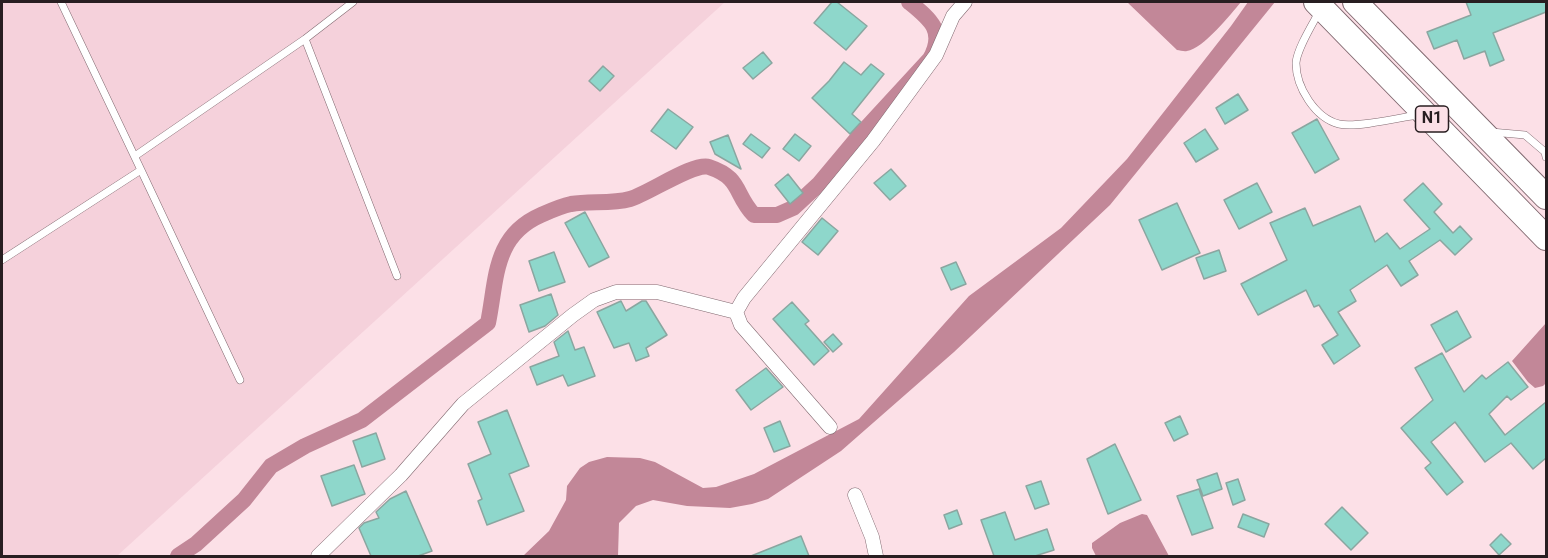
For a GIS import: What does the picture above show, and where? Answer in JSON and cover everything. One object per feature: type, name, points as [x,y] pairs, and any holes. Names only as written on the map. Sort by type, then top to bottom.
[{"type":"highway","name":"N1","points":[[1355,2],[1546,197]]},
{"type":"highway","name":"N1","points":[[1319,4],[1546,238]]},
{"type":"street","points":[[736,312],[744,298],[873,141],[936,55],[953,16],[965,2]]},
{"type":"street","points":[[318,556],[401,475],[463,404],[594,300],[616,292],[657,292],[736,312]]},
{"type":"street","points":[[736,312],[741,325],[830,428]]},
{"type":"street","points":[[855,495],[872,537],[876,556]]},
{"type":"lane","points":[[61,2],[240,380]]},
{"type":"lane","points":[[135,156],[304,39],[353,2]]},
{"type":"lane","points":[[1319,4],[1296,61],[1300,85],[1312,104],[1326,118],[1340,124],[1383,122],[1426,113]]},
{"type":"lane","points":[[304,39],[397,276]]},
{"type":"lane","points":[[1482,132],[1525,135],[1545,152],[1546,157]]},
{"type":"lane","points":[[2,260],[141,170]]},
{"type":"shaded area","points":[[2,2],[725,2],[117,556],[2,556]]},
{"type":"shaded area","points":[[1127,2],[1241,2],[1208,38],[1194,49],[1185,51],[1177,50]]},
{"type":"shaded area","points":[[1248,2],[1275,2],[1110,205],[954,352],[841,451],[768,499],[752,504],[730,508],[687,506],[653,500],[636,506],[619,523],[618,556],[523,556],[549,531],[566,500],[567,486],[580,468],[589,462],[607,457],[640,458],[655,462],[703,488],[716,487],[754,474],[859,419],[969,296],[1061,228],[1127,159]]},
{"type":"shaded area","points":[[1546,323],[1546,383],[1535,388],[1512,361]]},
{"type":"shaded area","points":[[1142,514],[1147,515],[1169,556],[1096,556],[1092,543],[1120,523]]},
{"type":"building","points":[[832,2],[837,2],[867,26],[846,50],[814,23]]},
{"type":"building","points":[[1466,2],[1546,2],[1546,12],[1493,33],[1504,60],[1490,66],[1485,51],[1464,59],[1457,40],[1434,49],[1427,32],[1471,15]]},
{"type":"building","points":[[763,52],[772,63],[753,79],[743,68]]},
{"type":"building","points":[[844,62],[861,75],[871,64],[884,74],[852,114],[861,122],[850,134],[812,98]]},
{"type":"building","points":[[603,66],[614,76],[600,91],[589,81]]},
{"type":"building","points":[[1238,94],[1248,110],[1225,124],[1216,108]]},
{"type":"building","points":[[668,109],[693,127],[676,149],[651,131]]},
{"type":"building","points":[[1317,119],[1339,159],[1315,173],[1292,133]]},
{"type":"building","points":[[1205,129],[1218,149],[1196,162],[1184,143]]},
{"type":"building","points":[[751,134],[770,148],[762,158],[743,144]]},
{"type":"building","points":[[795,134],[811,146],[799,161],[783,149]]},
{"type":"building","points":[[728,135],[741,169],[715,154],[710,142]]},
{"type":"building","points":[[891,169],[906,186],[890,200],[874,183]]},
{"type":"building","points":[[788,174],[803,193],[790,204],[775,185]]},
{"type":"building","points":[[1257,183],[1272,212],[1239,229],[1224,200]]},
{"type":"building","points":[[1423,183],[1442,204],[1434,212],[1453,233],[1460,226],[1472,239],[1455,255],[1440,240],[1409,261],[1418,275],[1401,286],[1387,265],[1350,290],[1356,301],[1338,312],[1360,346],[1334,364],[1322,345],[1338,335],[1319,305],[1314,307],[1306,290],[1258,315],[1241,284],[1287,260],[1270,223],[1305,208],[1313,226],[1360,206],[1375,242],[1387,233],[1400,249],[1430,229],[1404,200]]},
{"type":"building","points":[[1177,203],[1200,253],[1162,270],[1139,220]]},
{"type":"building","points":[[585,212],[609,257],[589,267],[565,223]]},
{"type":"building","points":[[822,218],[838,231],[818,255],[802,242]]},
{"type":"building","points":[[1219,250],[1226,271],[1204,279],[1196,258]]},
{"type":"building","points":[[554,252],[565,282],[539,291],[529,261]]},
{"type":"building","points":[[956,262],[966,284],[951,290],[941,268]]},
{"type":"building","points":[[551,294],[558,315],[545,326],[529,332],[520,305]]},
{"type":"building","points":[[621,301],[626,311],[646,301],[667,335],[646,348],[649,356],[636,361],[629,343],[614,348],[597,312]]},
{"type":"building","points":[[792,302],[809,321],[805,324],[829,351],[814,365],[773,319]]},
{"type":"building","points":[[1457,311],[1471,337],[1446,352],[1431,325]]},
{"type":"building","points":[[568,331],[575,350],[584,347],[595,376],[568,386],[563,375],[537,385],[530,367],[559,356],[554,342]]},
{"type":"building","points":[[833,334],[842,344],[833,352],[824,342]]},
{"type":"building","points":[[1442,353],[1464,392],[1482,375],[1486,379],[1508,362],[1528,387],[1511,400],[1507,396],[1489,414],[1505,435],[1546,402],[1546,458],[1533,469],[1511,443],[1485,462],[1455,422],[1431,442],[1463,482],[1447,495],[1425,468],[1431,463],[1401,428],[1433,400],[1415,368]]},
{"type":"building","points":[[766,368],[783,387],[751,410],[736,390]]},
{"type":"building","points":[[507,410],[529,466],[509,474],[524,511],[487,525],[478,501],[482,499],[468,464],[491,454],[478,422]]},
{"type":"building","points":[[1180,416],[1188,434],[1174,441],[1165,423]]},
{"type":"building","points":[[780,421],[790,446],[774,452],[764,428]]},
{"type":"building","points":[[376,433],[385,459],[362,467],[353,441]]},
{"type":"building","points":[[1115,444],[1141,500],[1108,514],[1087,459]]},
{"type":"building","points":[[354,465],[365,494],[332,506],[321,476]]},
{"type":"building","points":[[1217,473],[1222,489],[1203,496],[1197,480]]},
{"type":"building","points":[[1238,479],[1245,500],[1233,505],[1226,483]]},
{"type":"building","points":[[1041,481],[1049,504],[1035,509],[1026,486]]},
{"type":"building","points":[[1199,489],[1213,528],[1192,535],[1177,496]]},
{"type":"building","points":[[406,491],[432,551],[418,556],[371,556],[359,528],[364,523],[379,518],[376,512],[390,499]]},
{"type":"building","points":[[1342,507],[1368,533],[1351,550],[1325,524]]},
{"type":"building","points":[[957,510],[962,524],[949,529],[944,515]]},
{"type":"building","points":[[1005,512],[1015,540],[1047,529],[1054,550],[1035,556],[994,556],[981,520]]},
{"type":"building","points":[[1243,514],[1269,524],[1264,537],[1238,527]]},
{"type":"building","points":[[1501,534],[1511,544],[1499,555],[1490,545]]},
{"type":"building","points":[[801,536],[809,556],[751,556]]},
{"type":"waterway","points":[[178,556],[196,544],[244,500],[271,466],[305,446],[362,420],[488,323],[500,260],[514,235],[525,224],[567,205],[630,199],[693,169],[702,167],[709,167],[727,176],[754,215],[777,215],[793,208],[819,184],[860,135],[930,59],[935,49],[936,33],[929,20],[909,2]]}]
